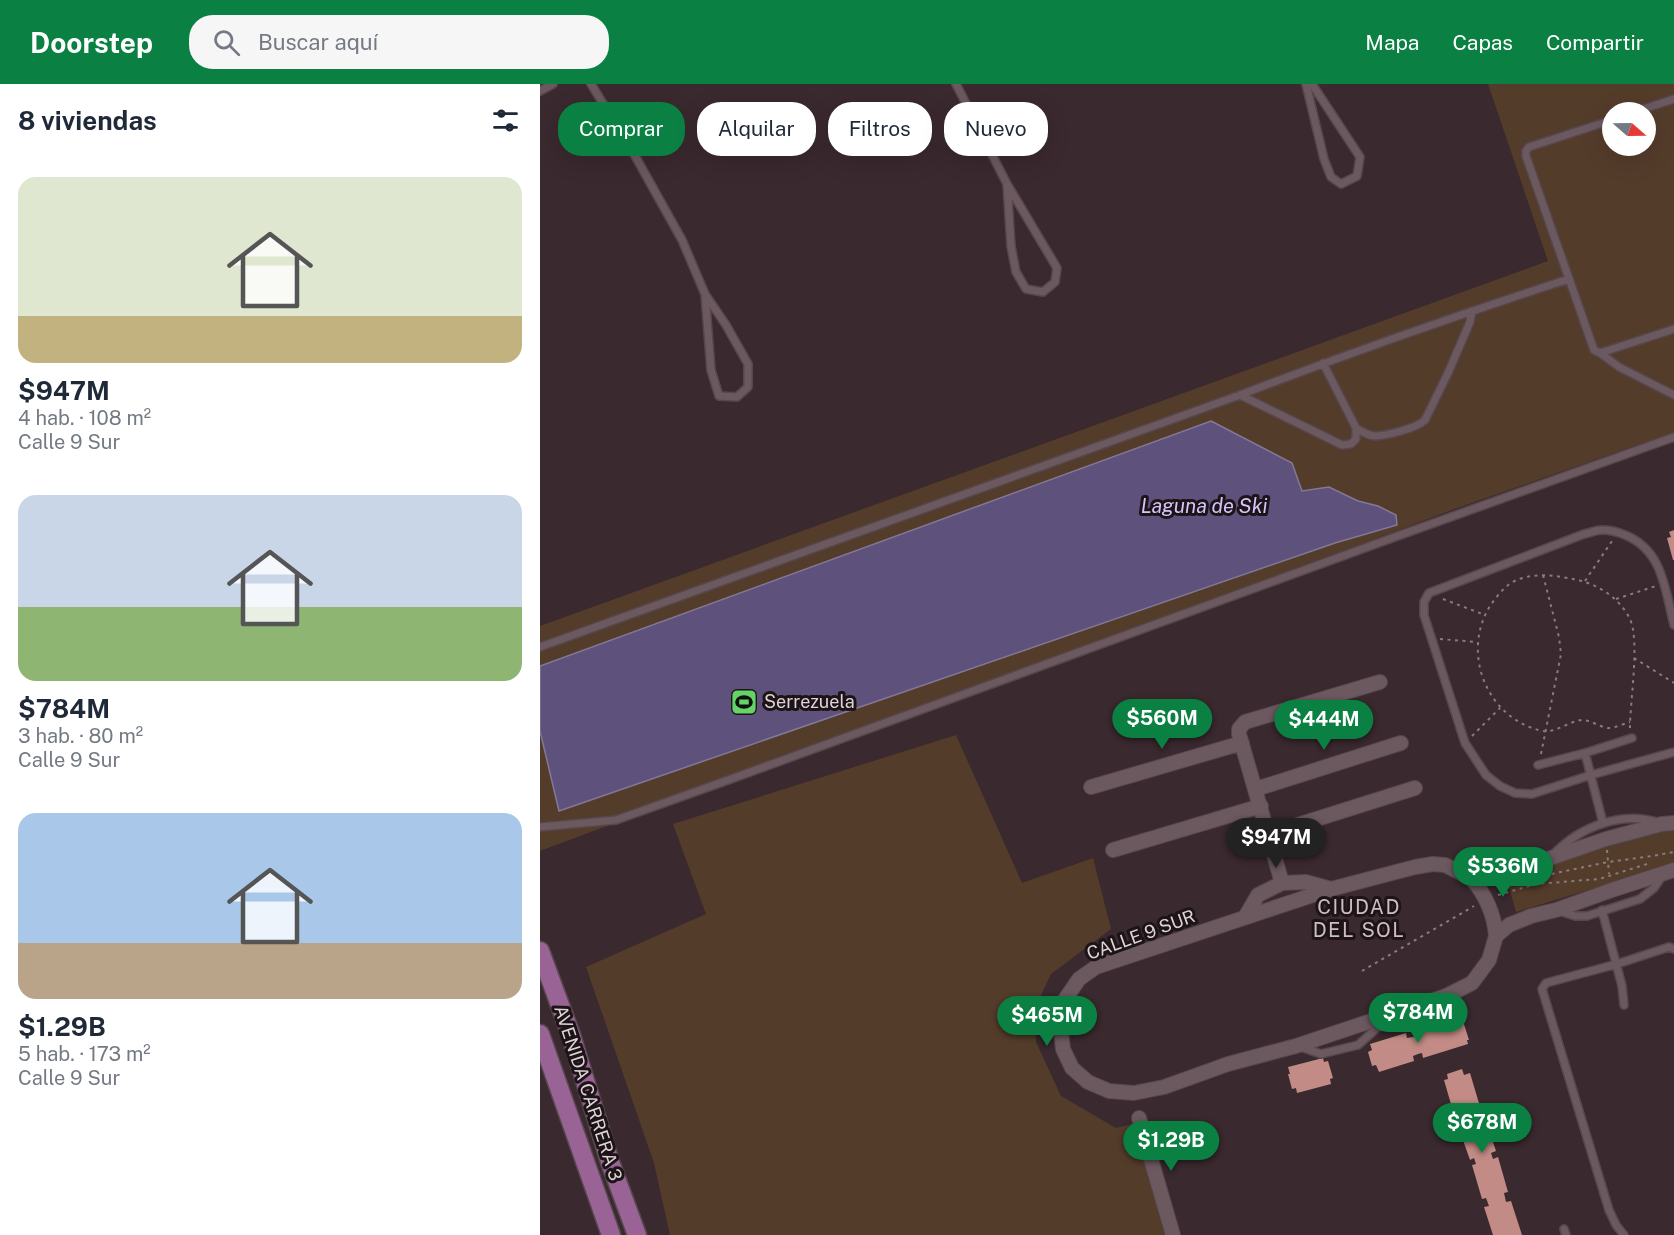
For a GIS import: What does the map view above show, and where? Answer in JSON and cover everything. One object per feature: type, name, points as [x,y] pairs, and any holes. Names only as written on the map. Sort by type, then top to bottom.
[{"type":"main road","name":"AVENIDA CARRERA 3","points":[[540,951],[571,1035],[610,1162],[637,1235]]},
{"type":"main road","name":"AVENIDA CARRERA 3","points":[[540,1034],[611,1235]]},
{"type":"street","points":[[1282,883],[1239,729],[1245,722],[1380,681]]},
{"type":"street","points":[[1091,787],[1242,743]]},
{"type":"street","points":[[1256,789],[1401,743]]},
{"type":"street","points":[[1269,834],[1415,788]]},
{"type":"street","points":[[1113,850],[1261,806]]},
{"type":"street","points":[[1496,936],[1495,923],[1486,899],[1471,878],[1507,873],[1606,839],[1668,823]]},
{"type":"street","name":"CALLE 9 SUR","points":[[1471,878],[1445,865],[1415,867],[1331,889],[1096,967],[1079,979],[1064,1001],[1060,1023],[1063,1049],[1072,1068],[1088,1082],[1108,1090],[1134,1093],[1164,1087],[1228,1064],[1296,1046],[1446,996],[1472,983],[1489,960],[1496,936]]},
{"type":"street","points":[[1496,936],[1509,925],[1531,916],[1557,910],[1669,871]]},
{"type":"street","points":[[1245,917],[1258,895],[1282,883],[1306,882],[1331,889]]},
{"type":"street","points":[[1139,1118],[1173,1235]]},
{"type":"lane","points":[[540,91],[553,84]]},
{"type":"lane","points":[[591,84],[634,154],[682,240],[705,294],[748,364],[748,387],[737,397],[719,396],[711,370],[705,294]]},
{"type":"lane","points":[[956,84],[1006,184],[1057,268],[1055,282],[1043,292],[1026,289],[1016,272],[1011,246],[1006,184]]},
{"type":"lane","points":[[1305,84],[1330,177],[1341,184],[1357,176],[1360,158],[1312,84]]},
{"type":"lane","points":[[1656,105],[1674,99]]},
{"type":"lane","points":[[1602,123],[1529,147],[1526,156],[1594,350],[1619,367],[1674,395]]},
{"type":"lane","points":[[540,647],[1323,363],[1569,279]]},
{"type":"lane","points":[[1356,428],[1365,434],[1375,436],[1420,425],[1425,420],[1449,373],[1470,322],[1472,311]]},
{"type":"lane","points":[[1600,353],[1674,329]]},
{"type":"lane","points":[[1240,395],[1342,445],[1351,444],[1356,439],[1356,428],[1323,363]]},
{"type":"lane","points":[[540,828],[616,820],[1674,437]]},
{"type":"lane","points":[[1674,625],[1658,563],[1648,549],[1635,539],[1618,532],[1603,530],[1584,534],[1429,593],[1424,603],[1424,615],[1465,743],[1486,775],[1500,786],[1515,793],[1532,794],[1674,752]]},
{"type":"lane","points":[[1538,765],[1632,738]]},
{"type":"lane","points":[[1585,753],[1603,823]]},
{"type":"lane","points":[[1550,858],[1563,843],[1580,832],[1603,823],[1648,819],[1668,823]]},
{"type":"lane","points":[[1557,910],[1575,916],[1587,915],[1640,899],[1654,888],[1669,871]]},
{"type":"lane","points":[[1602,910],[1617,964],[1624,1005]]},
{"type":"lane","points":[[1624,1235],[1609,1210],[1542,989],[1546,984],[1669,947],[1674,949]]},
{"type":"path","points":[[1585,581],[1618,532]]},
{"type":"path","points":[[1538,765],[1561,654],[1559,637],[1543,575]]},
{"type":"path","points":[[1543,575],[1585,581],[1616,599],[1630,620],[1635,645],[1630,722],[1610,728],[1580,720],[1546,732],[1518,722],[1500,708],[1484,681],[1476,642],[1485,615],[1504,586],[1523,578],[1543,575]]},
{"type":"path","points":[[1616,599],[1663,584]]},
{"type":"path","points":[[1429,593],[1485,615]]},
{"type":"path","points":[[1431,638],[1476,642]]},
{"type":"path","points":[[1634,658],[1674,682]]},
{"type":"path","points":[[1465,743],[1500,708]]},
{"type":"path","points":[[1606,839],[1612,890]]},
{"type":"path","points":[[1529,878],[1608,862],[1674,852]]},
{"type":"path","points":[[1362,971],[1486,899],[1536,884],[1599,879],[1653,862]]},
{"type":"shaded area","points":[[1488,84],[1674,84],[1674,443],[1645,442],[1452,510],[540,851],[540,626],[1548,261]]},
{"type":"shaded area","points":[[956,735],[1022,883],[1093,858],[1111,929],[1051,974],[1035,1008],[1036,1042],[1061,1096],[1116,1128],[1140,1122],[1168,1235],[670,1235],[654,1163],[586,967],[706,914],[673,824]]},
{"type":"shaded area","points":[[1674,827],[1674,864],[1516,912],[1506,877]]},
{"type":"water","name":"Laguna de Ski","points":[[1211,421],[1292,463],[1302,491],[1329,487],[1396,515],[1397,525],[1335,543],[559,811],[540,731],[540,666]]},
{"type":"building","points":[[1674,530],[1673,560],[1667,538],[1671,537],[1669,532]]},
{"type":"building","points":[[1460,1017],[1469,1040],[1467,1040],[1468,1044],[1423,1058],[1422,1053],[1418,1054],[1413,1056],[1414,1061],[1379,1072],[1376,1065],[1372,1066],[1368,1052],[1372,1050],[1370,1044],[1406,1033],[1407,1038],[1413,1037],[1416,1036],[1414,1031]]},
{"type":"building","points":[[1323,1058],[1324,1062],[1328,1061],[1333,1078],[1330,1079],[1331,1084],[1297,1093],[1296,1088],[1292,1089],[1288,1067]]},
{"type":"building","points":[[1462,1069],[1464,1075],[1470,1073],[1481,1110],[1474,1112],[1475,1116],[1476,1119],[1484,1116],[1496,1151],[1491,1153],[1493,1159],[1498,1157],[1508,1192],[1504,1193],[1506,1202],[1511,1201],[1522,1235],[1493,1235],[1484,1207],[1489,1206],[1486,1198],[1482,1199],[1472,1165],[1476,1164],[1474,1158],[1470,1160],[1458,1126],[1464,1124],[1462,1116],[1455,1118],[1444,1080],[1448,1079],[1447,1074]]},
{"type":"place","name":"Serrezuela","points":[[744,702]]},
{"type":"district","name":"CIUDAD DEL SOL","points":[[1359,918]]}]
